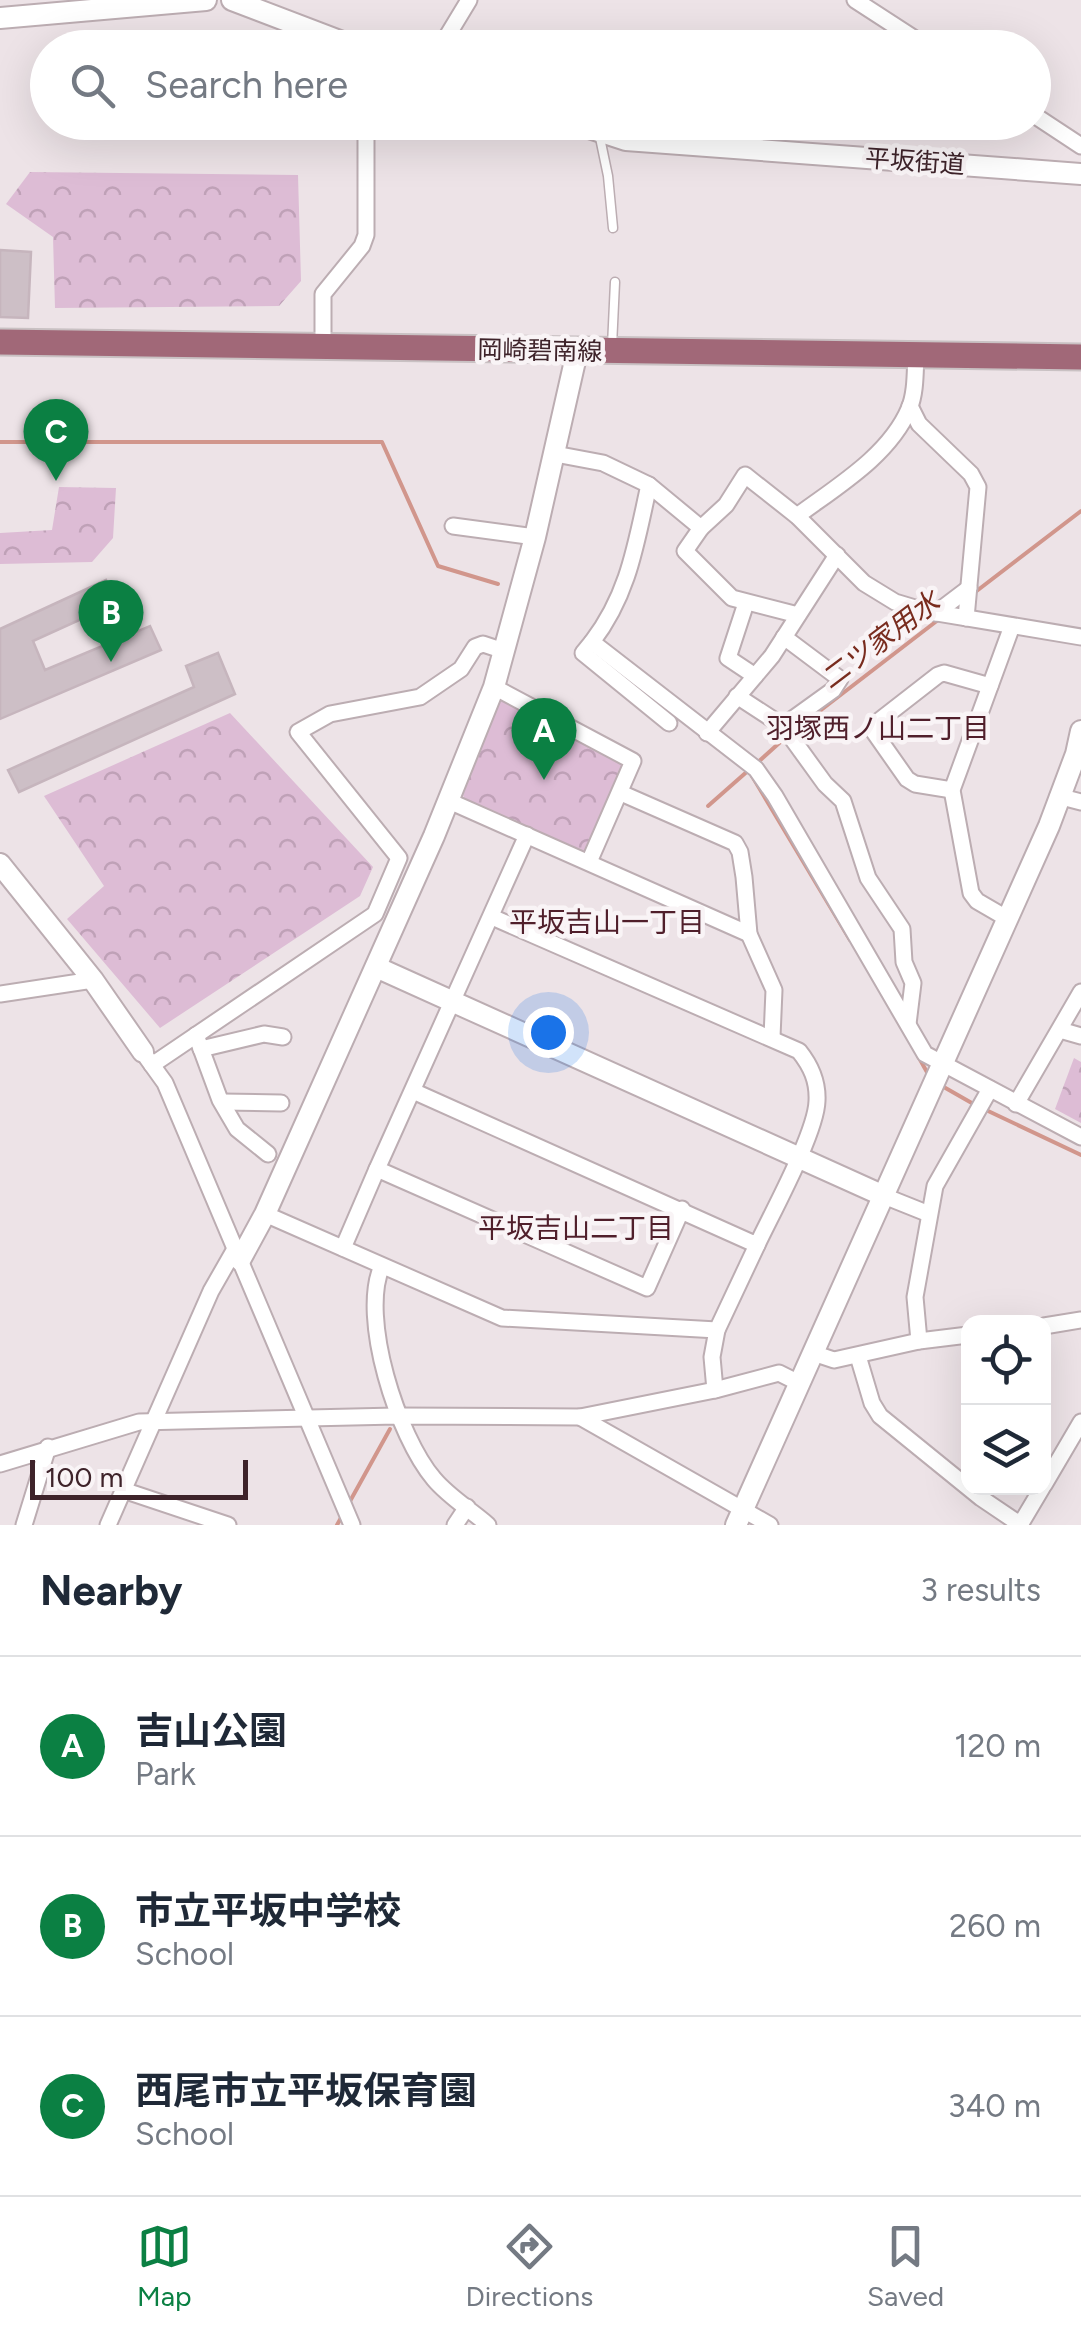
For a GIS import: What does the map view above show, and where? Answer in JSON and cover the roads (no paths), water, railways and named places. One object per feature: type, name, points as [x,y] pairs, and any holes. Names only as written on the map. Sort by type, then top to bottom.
[{"type":"main road","name":"岡崎碧南線","points":[[0,342],[1081,357]]},
{"type":"street","points":[[0,18],[206,0]]},
{"type":"street","points":[[232,0],[311,30]]},
{"type":"street","points":[[450,30],[468,0]]},
{"type":"street","points":[[854,0],[874,5],[906,30]]},
{"type":"street","points":[[1051,126],[1081,146]]},
{"type":"street","points":[[323,346],[323,294],[362,246],[366,235],[366,140]]},
{"type":"street","name":"平坂街道","points":[[626,140],[1081,174]]},
{"type":"street","points":[[108,1525],[211,1290],[265,1214],[449,802],[494,687],[535,536],[577,352]]},
{"type":"street","points":[[797,516],[875,457],[910,406],[916,354]]},
{"type":"street","points":[[910,406],[920,424],[971,474],[978,486],[966,618]]},
{"type":"street","points":[[555,454],[603,463],[648,485],[701,528]]},
{"type":"street","points":[[798,615],[732,598],[685,551],[701,528],[726,505],[745,475],[797,516],[864,583],[895,602],[936,613],[1081,636]]},
{"type":"street","points":[[648,485],[623,593],[612,617],[590,645],[666,711],[707,732],[756,769],[776,796],[925,1054],[1081,1137]]},
{"type":"street","points":[[454,526],[535,536]]},
{"type":"street","points":[[707,732],[784,637],[837,555]]},
{"type":"street","points":[[936,613],[968,588]]},
{"type":"street","points":[[746,603],[728,658],[755,676]]},
{"type":"street","points":[[1008,918],[977,902],[971,893],[952,790],[1012,626]]},
{"type":"street","points":[[783,726],[833,690],[840,679],[784,637]]},
{"type":"street","points":[[199,1042],[375,914],[399,858],[298,732],[330,714],[420,697],[460,669],[482,644],[504,650]]},
{"type":"street","points":[[952,790],[914,784],[906,779],[874,732],[875,724],[944,673],[990,686]]},
{"type":"street","points":[[494,687],[633,760],[589,862]]},
{"type":"street","points":[[737,696],[783,726],[843,802],[873,889],[890,907],[902,929],[904,962],[913,983],[908,1024]]},
{"type":"street","points":[[740,1518],[1008,918],[1076,754],[1081,731]]},
{"type":"street","points":[[621,793],[735,843],[744,877],[749,934],[774,990],[772,1038]]},
{"type":"street","points":[[1058,796],[1081,802]]},
{"type":"street","points":[[449,802],[749,934]]},
{"type":"street","points":[[343,1248],[527,836]]},
{"type":"street","points":[[0,864],[93,980],[166,1083],[352,1525]]},
{"type":"street","points":[[492,917],[799,1051],[814,1076],[817,1107],[718,1330],[712,1356],[716,1390]]},
{"type":"street","points":[[376,967],[929,1214]]},
{"type":"street","points":[[0,994],[93,980]]},
{"type":"street","points":[[1016,1104],[1081,992]]},
{"type":"street","points":[[1060,1030],[1081,1036]]},
{"type":"street","points":[[148,1059],[199,1042],[264,1034],[283,1037]]},
{"type":"street","points":[[199,1042],[237,1129],[268,1154]]},
{"type":"street","points":[[919,1341],[915,1297],[935,1186],[990,1090]]},
{"type":"street","points":[[413,1091],[757,1245]]},
{"type":"street","points":[[222,1102],[281,1103]]},
{"type":"street","points":[[377,1170],[647,1288],[682,1209]]},
{"type":"street","points":[[265,1214],[502,1318],[718,1330]]},
{"type":"street","points":[[382,1266],[374,1282],[379,1342],[396,1416],[436,1482],[488,1525]]},
{"type":"street","points":[[1051,1325],[1081,1320]]},
{"type":"street","points":[[813,1354],[834,1360],[961,1336]]},
{"type":"street","points":[[858,1356],[872,1403],[880,1416],[980,1498],[1021,1525],[1038,1495]]},
{"type":"street","points":[[0,1464],[118,1427],[156,1421],[396,1416],[580,1418],[779,1373],[799,1383]]},
{"type":"street","points":[[580,1418],[740,1518],[770,1525]]},
{"type":"street","points":[[1051,1473],[1081,1422]]},
{"type":"street","points":[[24,1525],[48,1447]]},
{"type":"street","points":[[123,1490],[182,1518],[228,1525]]},
{"type":"street","points":[[456,1525],[466,1507]]},
{"type":"lane","points":[[600,140],[608,176],[612,228]]},
{"type":"lane","points":[[612,351],[615,282]]},
{"type":"waterway","points":[[0,442],[382,442],[438,566],[498,584]]},
{"type":"waterway","name":"二ツ家用水","points":[[974,593],[1081,511]]},
{"type":"waterway","name":"二ツ家用水","points":[[795,730],[938,620]]},
{"type":"waterway","name":"二ツ家用水","points":[[757,763],[787,736]]},
{"type":"waterway","name":"二ツ家用水","points":[[708,806],[750,769]]},
{"type":"waterway","points":[[752,776],[850,940]]},
{"type":"waterway","points":[[918,1056],[928,1074]]},
{"type":"waterway","points":[[942,1086],[977,1106]]},
{"type":"waterway","points":[[986,1110],[1081,1155]]},
{"type":"waterway","name":"二ツ家用水","points":[[349,1503],[390,1429]]},
{"type":"waterway","name":"二ツ家用水","points":[[337,1525],[342,1516]]},
{"type":"place","name":"西尾市立平坂保育園","points":[[56,481]]},
{"type":"place","name":"市立平坂中学校","points":[[111,662]]},
{"type":"place","name":"吉山公園","points":[[544,780]]},
{"type":"district","name":"羽塚西ノ山二丁目","points":[[878,728]]},
{"type":"district","name":"平坂吉山一丁目","points":[[607,922]]},
{"type":"district","name":"平坂吉山二丁目","points":[[576,1228]]}]
